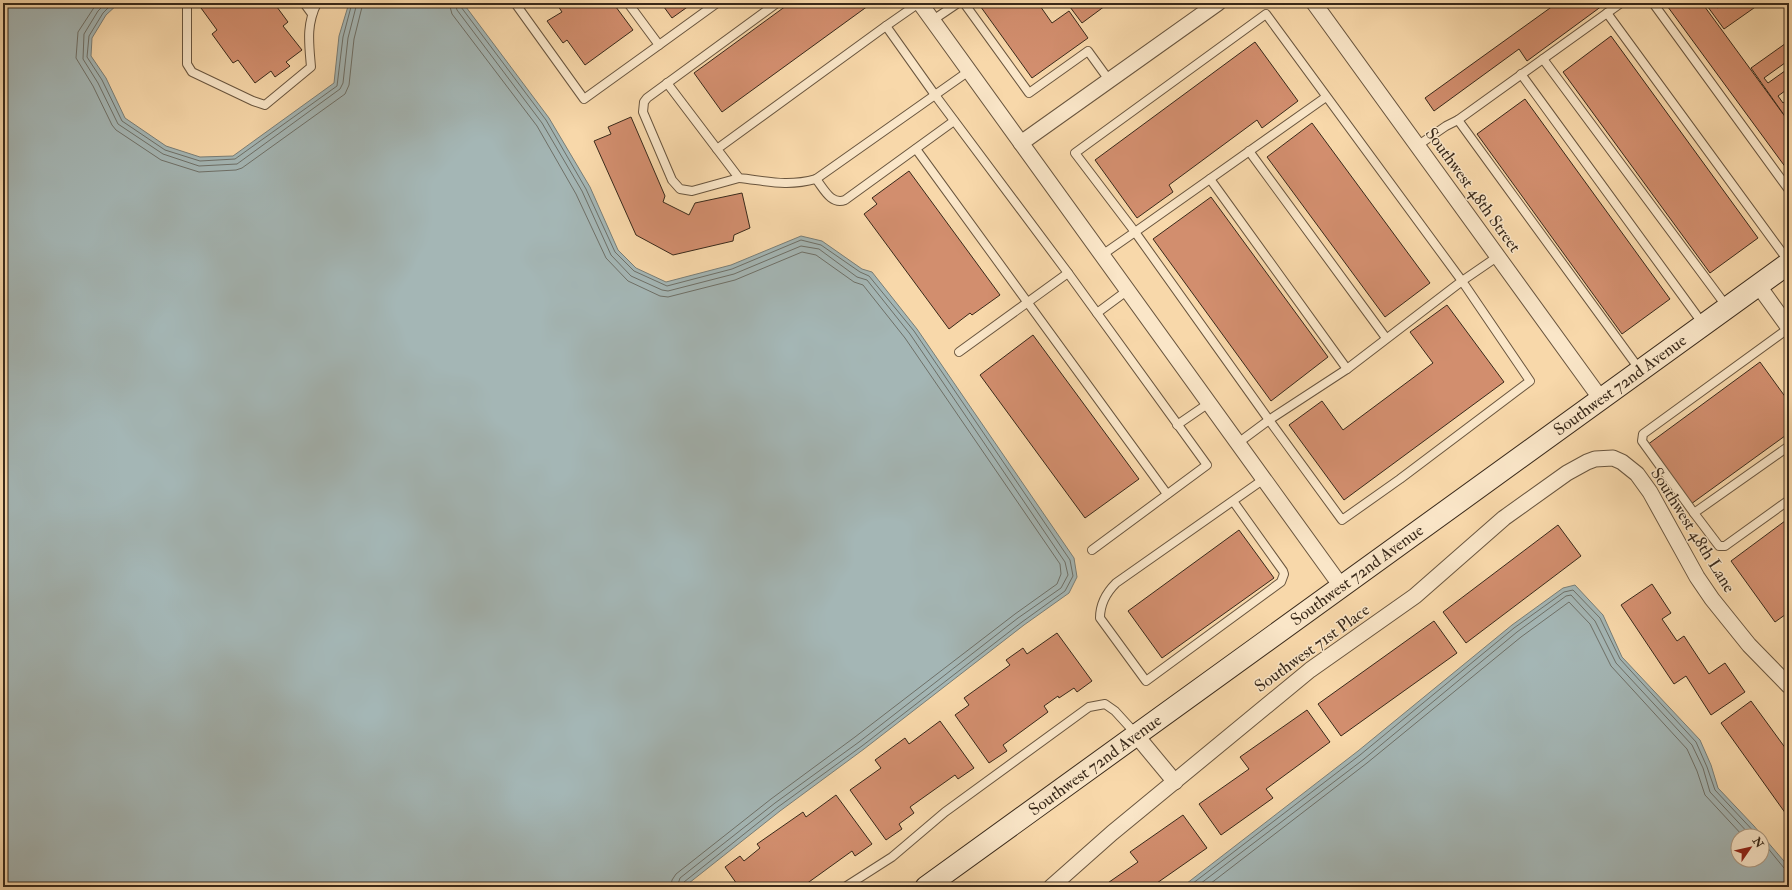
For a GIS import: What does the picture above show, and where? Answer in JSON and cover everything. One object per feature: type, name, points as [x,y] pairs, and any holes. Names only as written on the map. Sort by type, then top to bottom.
[{"type":"street","points":[[920,3],[1341,586]]},
{"type":"street","name":"Southwest 48th Street","points":[[1314,3],[1601,399]]},
{"type":"street","points":[[1021,143],[1213,4]]},
{"type":"street","name":"Southwest 72nd Avenue","points":[[926,887],[1789,262]]},
{"type":"street","points":[[1758,285],[1789,328]]},
{"type":"street","name":"Southwest 48th Lane","points":[[1606,458],[1622,462],[1631,468],[1644,482],[1697,577],[1712,599],[1749,645],[1789,686]]},
{"type":"street","name":"Southwest 71st Place","points":[[1051,887],[1253,715],[1310,670],[1385,618],[1420,591],[1504,518],[1576,467],[1595,459],[1606,458]]},
{"type":"street","points":[[1136,735],[1175,782]]},
{"type":"lane","points":[[187,3],[187,64],[192,72],[253,101],[265,105],[311,66],[308,33],[312,14],[317,3]]},
{"type":"lane","points":[[304,3],[312,14]]},
{"type":"lane","points":[[515,3],[584,99],[717,3]]},
{"type":"lane","points":[[628,3],[659,45]]},
{"type":"lane","points":[[777,3],[667,83],[644,102],[642,112],[675,184],[680,189],[692,191],[739,178],[799,184],[816,179],[969,71]]},
{"type":"lane","points":[[717,149],[920,3]]},
{"type":"lane","points":[[933,20],[958,3]]},
{"type":"lane","points":[[964,3],[1029,93],[1088,51],[1109,80]]},
{"type":"lane","points":[[1417,146],[1446,126],[1458,120],[1621,3]]},
{"type":"lane","points":[[1653,3],[1789,190]]},
{"type":"lane","points":[[1607,13],[1789,262]]},
{"type":"lane","points":[[1266,14],[1462,281],[1530,381],[1393,484],[1342,520],[1135,232],[1075,153],[1266,14]]},
{"type":"lane","points":[[886,26],[1207,465],[1092,550]]},
{"type":"lane","points":[[1544,59],[1727,307]]},
{"type":"lane","points":[[1522,74],[1704,325]]},
{"type":"lane","points":[[667,83],[739,178]]},
{"type":"lane","points":[[1102,255],[1326,96]]},
{"type":"lane","points":[[1458,120],[1640,371]]},
{"type":"lane","points":[[816,179],[832,200],[839,202],[845,200],[954,121]]},
{"type":"lane","points":[[916,149],[1167,494]]},
{"type":"lane","points":[[1249,151],[1386,338]]},
{"type":"lane","points":[[1210,179],[1347,368]]},
{"type":"lane","points":[[1238,443],[1269,420],[1347,368],[1462,281],[1497,257]]},
{"type":"lane","points":[[960,352],[1068,273]]},
{"type":"lane","points":[[1097,313],[1128,290]]},
{"type":"lane","points":[[1789,328],[1643,434],[1642,441],[1719,546],[1725,546],[1789,500]]},
{"type":"lane","points":[[1177,425],[1209,403]]},
{"type":"lane","points":[[1694,513],[1789,446]]},
{"type":"lane","points":[[1233,501],[1283,571],[1283,578],[1281,582],[1146,681],[1100,618],[1100,610],[1104,597],[1116,583],[1264,479]]},
{"type":"lane","points":[[845,887],[892,857],[945,812],[1089,707],[1105,704],[1115,711],[1136,735]]},
{"type":"water","points":[[3,3],[119,3],[106,15],[92,38],[91,56],[106,78],[125,118],[166,146],[200,157],[233,156],[334,83],[339,36],[349,3],[463,3],[549,118],[590,187],[618,250],[636,268],[666,282],[731,265],[801,236],[822,241],[862,269],[872,272],[917,329],[1074,558],[1077,577],[1069,593],[1024,625],[864,749],[780,811],[684,887],[3,887]]},
{"type":"water","points":[[1575,585],[1603,615],[1622,657],[1700,740],[1711,765],[1718,788],[1756,828],[1730,828],[1730,868],[1770,868],[1770,845],[1789,867],[1789,887],[1182,887],[1358,751],[1512,625],[1563,588]]},
{"type":"building","points":[[208,3],[274,3],[288,22],[283,26],[302,50],[286,62],[290,66],[275,77],[271,71],[255,83],[238,60],[233,63],[212,34],[217,30],[201,8]]},
{"type":"building","points":[[556,3],[613,3],[633,30],[585,65],[567,40],[563,43],[547,21],[562,12]]},
{"type":"building","points":[[661,3],[693,3],[672,18]]},
{"type":"building","points":[[790,3],[872,3],[722,112],[694,73]]},
{"type":"building","points":[[978,3],[1038,3],[1052,23],[1069,11],[1088,38],[1032,78]]},
{"type":"building","points":[[1067,3],[1109,3],[1082,23]]},
{"type":"building","points":[[1557,3],[1606,3],[1527,61],[1519,49],[1434,111],[1425,98]]},
{"type":"building","points":[[1665,3],[1702,3],[1789,122],[1789,172]]},
{"type":"building","points":[[1705,3],[1713,3],[1717,8],[1724,3],[1761,3],[1724,29]]},
{"type":"building","points":[[1611,36],[1758,238],[1710,273],[1563,72]]},
{"type":"building","points":[[1789,41],[1789,60],[1764,78],[1768,83],[1789,68],[1789,88],[1778,96],[1783,103],[1789,98],[1789,122],[1751,68]]},
{"type":"building","points":[[1255,42],[1298,101],[1262,128],[1257,120],[1169,185],[1173,192],[1137,218],[1095,160]]},
{"type":"building","points":[[1525,99],[1670,299],[1622,334],[1477,134]]},
{"type":"building","points":[[631,117],[665,196],[663,202],[689,215],[695,203],[742,193],[750,228],[734,235],[733,241],[673,255],[636,235],[594,141],[611,134],[608,127]]},
{"type":"building","points":[[1312,123],[1430,283],[1385,317],[1267,157]]},
{"type":"building","points":[[909,171],[1000,295],[972,315],[970,313],[949,329],[864,214],[877,204],[872,198]]},
{"type":"building","points":[[1211,197],[1328,357],[1271,401],[1153,239]]},
{"type":"building","points":[[1447,305],[1504,382],[1344,500],[1289,425],[1322,401],[1343,430],[1433,363],[1410,332]]},
{"type":"building","points":[[1033,335],[1139,479],[1085,518],[980,375]]},
{"type":"building","points":[[1760,362],[1789,402],[1789,433],[1691,504],[1647,445]]},
{"type":"building","points":[[1789,518],[1789,612],[1775,622],[1731,561]]},
{"type":"building","points":[[1558,525],[1581,556],[1466,643],[1443,612]]},
{"type":"building","points":[[1239,530],[1274,578],[1162,658],[1128,611]]},
{"type":"building","points":[[1652,584],[1671,613],[1662,619],[1677,641],[1684,636],[1709,674],[1725,663],[1745,692],[1711,715],[1686,676],[1674,684],[1621,605]]},
{"type":"building","points":[[1434,621],[1457,653],[1341,736],[1318,704]]},
{"type":"building","points":[[1057,633],[1092,681],[1077,692],[1074,688],[1059,698],[1058,696],[1044,706],[1048,712],[1003,745],[1007,751],[989,763],[955,715],[969,705],[964,698],[1010,665],[1006,660],[1023,648],[1027,654]]},
{"type":"building","points":[[1751,701],[1789,753],[1789,812],[1786,814],[1721,723]]},
{"type":"building","points":[[1307,710],[1330,742],[1266,789],[1273,798],[1221,835],[1199,804],[1249,769],[1240,757]]},
{"type":"building","points":[[940,721],[974,768],[958,779],[955,775],[910,807],[914,813],[899,824],[902,829],[886,840],[850,790],[881,768],[875,760],[905,738],[909,744]]},
{"type":"building","points":[[836,795],[872,844],[855,856],[852,851],[802,887],[739,887],[725,867],[740,856],[744,861],[760,848],[757,844],[803,812],[806,817]]},
{"type":"building","points":[[1183,815],[1207,848],[1157,883],[1160,887],[1102,887],[1138,862],[1130,852]]}]
